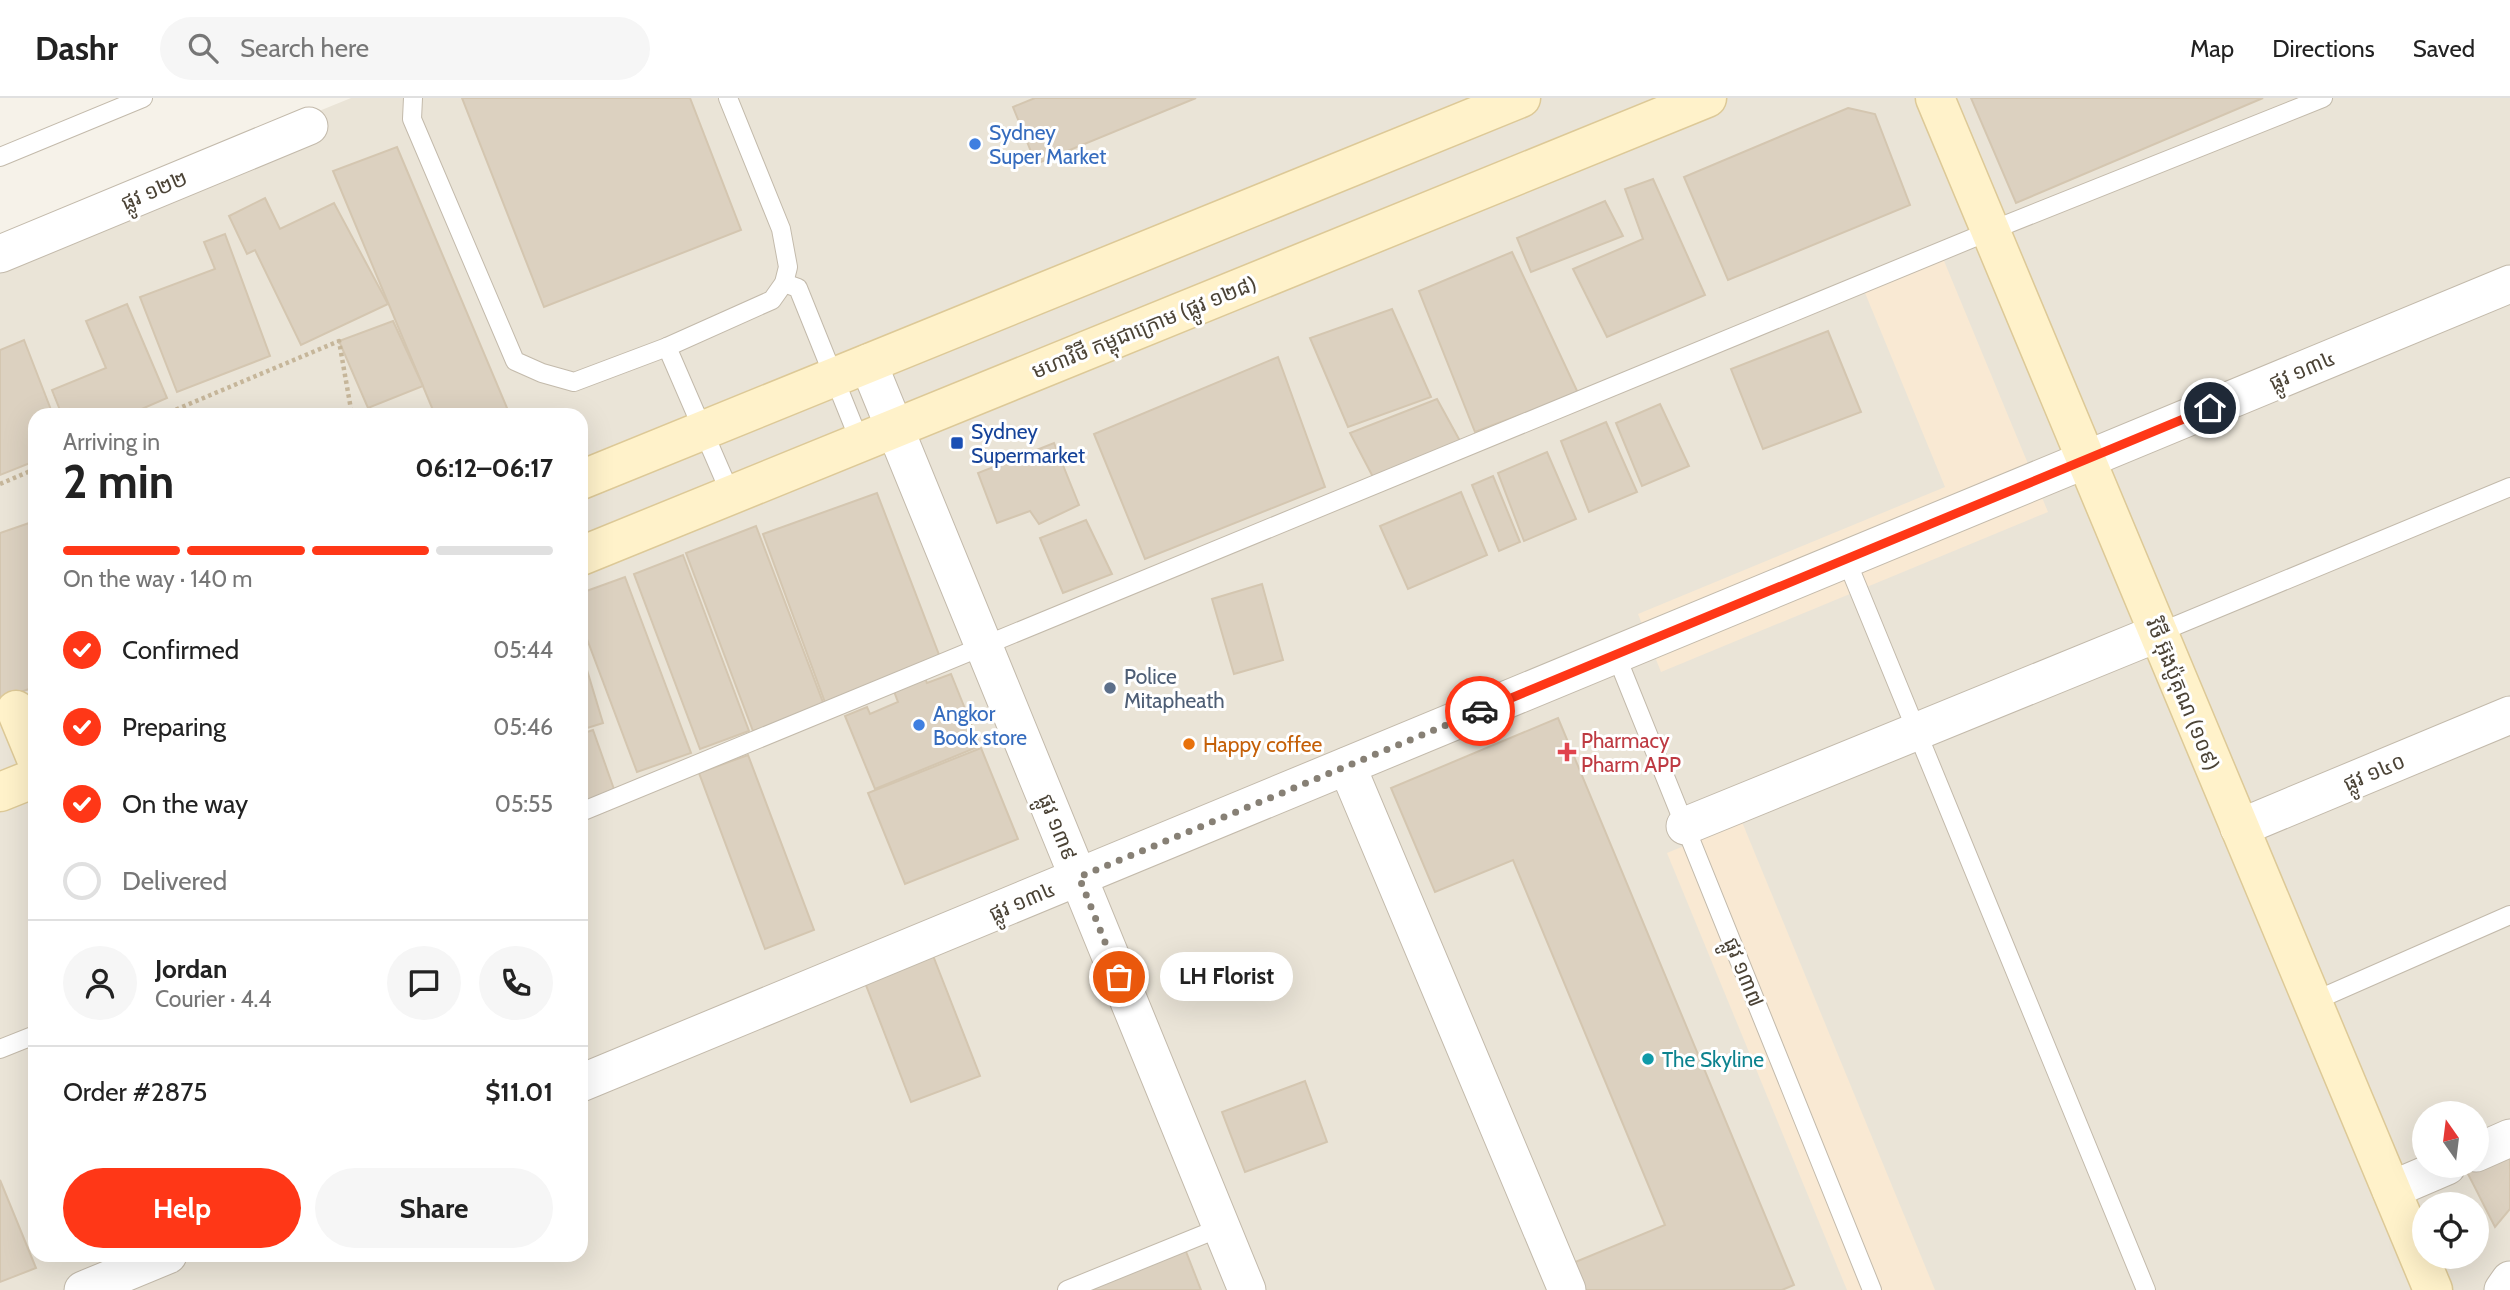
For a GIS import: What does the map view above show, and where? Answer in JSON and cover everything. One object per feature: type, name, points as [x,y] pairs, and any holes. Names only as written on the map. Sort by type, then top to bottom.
[{"type":"main road","points":[[588,477],[1521,98]]},
{"type":"main road","name":"មហាវិថី កម្ពុជាក្រោម (ផ្លូវ ១២៨)","points":[[588,553],[1707,98]]},
{"type":"main road","name":"វិថី អ៊ុងប៉ូគុណ (១០៩)","points":[[1935,98],[2433,1290]]},
{"type":"main road","points":[[17,710],[28,738]]},
{"type":"main road","points":[[0,792],[28,781]]},
{"type":"street","name":"ផ្លូវ ១២២","points":[[0,254],[309,127]]},
{"type":"street","name":"ផ្លូវ ១៣៤","points":[[588,1080],[2510,284]]},
{"type":"street","name":"ផ្លូវ ១៣៩","points":[[851,370],[877,435],[984,647],[1247,1290]]},
{"type":"street","points":[[1685,826],[2158,633]]},
{"type":"street","name":"ផ្លូវ ១៤០","points":[[2239,828],[2510,715]]},
{"type":"street","points":[[1347,766],[1567,1290]]},
{"type":"street","points":[[2489,1147],[2510,1138]]},
{"type":"street","points":[[2390,1190],[2418,1178]]},
{"type":"street","points":[[83,1290],[151,1262]]},
{"type":"street","points":[[2502,1290],[2510,1280]]},
{"type":"lane","points":[[0,157],[144,98]]},
{"type":"lane","points":[[414,98],[412,119],[515,361],[542,373],[574,382],[667,347],[772,300],[784,283],[788,267],[781,229],[728,98]]},
{"type":"lane","points":[[588,809],[1990,232],[2323,98]]},
{"type":"lane","points":[[784,283],[798,288],[851,370]]},
{"type":"lane","points":[[667,347],[731,495]]},
{"type":"lane","points":[[2158,633],[2510,486]]},
{"type":"lane","points":[[1846,559],[2146,1290]]},
{"type":"lane","name":"ផ្លូវ ១៣៧","points":[[1616,654],[1872,1290]]},
{"type":"lane","points":[[2312,1002],[2510,915]]},
{"type":"lane","points":[[0,1049],[28,1038]]},
{"type":"lane","points":[[1067,1290],[1222,1227]]},
{"type":"path","points":[[180,408],[339,341],[351,408]]},
{"type":"path","points":[[0,484],[28,472]]},
{"type":"shaded area","points":[[351,98],[2510,98],[2510,1290],[0,1290],[0,241]]},
{"type":"shaded area","points":[[1942,256],[2048,512],[1661,672],[1638,614],[1945,487],[1863,288]]},
{"type":"shaded area","points":[[1742,822],[1935,1290],[1847,1290],[1667,853]]},
{"type":"building","points":[[462,98],[690,98],[741,230],[544,307]]},
{"type":"building","points":[[1035,98],[1196,98],[1036,164],[1013,107]]},
{"type":"building","points":[[1971,98],[2263,98],[2016,203]]},
{"type":"building","points":[[1848,108],[1875,114],[1910,205],[1728,280],[1684,177]]},
{"type":"building","points":[[397,147],[507,408],[432,408],[333,171]]},
{"type":"building","points":[[1653,179],[1705,295],[1607,337],[1573,269],[1643,239],[1625,189]]},
{"type":"building","points":[[265,198],[280,229],[334,203],[388,304],[301,345],[255,250],[247,254],[229,216]]},
{"type":"building","points":[[1605,201],[1623,236],[1531,272],[1517,238]]},
{"type":"building","points":[[225,234],[270,356],[177,392],[140,297],[215,269],[204,242]]},
{"type":"building","points":[[1512,252],[1578,393],[1475,432],[1419,291]]},
{"type":"building","points":[[127,304],[167,398],[144,408],[59,408],[52,390],[106,368],[86,321]]},
{"type":"building","points":[[1392,309],[1431,397],[1348,427],[1310,338]]},
{"type":"building","points":[[393,321],[423,386],[368,408],[339,341]]},
{"type":"building","points":[[1828,331],[1861,412],[1763,449],[1731,369]]},
{"type":"building","points":[[24,340],[50,408],[28,408],[28,464],[0,475],[0,350]]},
{"type":"building","points":[[1278,357],[1325,487],[1145,559],[1094,434]]},
{"type":"building","points":[[1437,399],[1460,441],[1373,477],[1350,433]]},
{"type":"building","points":[[1660,404],[1689,466],[1642,486],[1616,423]]},
{"type":"building","points":[[1606,422],[1637,492],[1589,512],[1561,441]]},
{"type":"building","points":[[1054,443],[1079,505],[1039,524],[1030,511],[997,523],[978,473]]},
{"type":"building","points":[[1547,452],[1576,519],[1524,541],[1498,473]]},
{"type":"building","points":[[1493,476],[1520,542],[1499,551],[1472,485]]},
{"type":"building","points":[[1461,492],[1487,555],[1408,589],[1380,526]]},
{"type":"building","points":[[877,493],[941,660],[826,705],[763,534]]},
{"type":"building","points":[[1086,520],[1112,574],[1063,593],[1040,538]]},
{"type":"building","points":[[28,523],[28,689],[0,699],[0,533]]},
{"type":"building","points":[[756,526],[824,705],[753,731],[686,553]]},
{"type":"building","points":[[683,555],[749,731],[700,749],[634,574]]},
{"type":"building","points":[[625,577],[691,753],[637,772],[588,642],[588,590]]},
{"type":"building","points":[[1262,584],[1283,660],[1234,674],[1212,599]]},
{"type":"building","points":[[588,673],[603,723],[588,728]]},
{"type":"building","points":[[923,673],[927,683],[951,674],[980,746],[875,789],[845,716],[867,707],[870,714],[898,702],[892,686]]},
{"type":"building","name":"The Skyline","points":[[1558,718],[1794,1285],[1782,1290],[1579,1290],[1568,1265],[1665,1225],[1513,860],[1435,892],[1391,788]]},
{"type":"building","points":[[593,730],[615,792],[588,800],[588,732]]},
{"type":"building","points":[[981,748],[1018,839],[905,884],[868,793]]},
{"type":"building","points":[[748,755],[814,930],[765,949],[699,773]]},
{"type":"building","points":[[932,953],[980,1076],[911,1102],[864,980]]},
{"type":"building","points":[[1305,1081],[1327,1142],[1245,1172],[1222,1112]]},
{"type":"building","points":[[2510,1148],[2510,1209],[2495,1227],[2489,1215],[2489,1192],[2477,1192],[2470,1178],[2489,1178],[2489,1158]]},
{"type":"building","points":[[0,1180],[28,1248],[28,1262],[34,1262],[36,1268],[0,1282]]},
{"type":"building","points":[[1185,1249],[1201,1290],[1081,1290]]},
{"type":"way so far","points":[[1119,977],[1079,877],[1480,711]]},
{"type":"place","name":"Sydney Super Market","points":[[975,144]]},
{"type":"place","name":"Sydney Supermarket","points":[[957,443]]},
{"type":"place","name":"Police Mitapheath","points":[[1110,688]]},
{"type":"place","name":"Angkor Book store","points":[[919,725]]},
{"type":"place","name":"Happy coffee","points":[[1189,744]]},
{"type":"place","name":"Pharmacy Pharm APP","points":[[1567,752]]},
{"type":"place","name":"LH Florist","points":[[1119,977]]},
{"type":"place","name":"The Skyline","points":[[1648,1059]]},
{"type":"route","points":[[1480,711],[2210,408]]}]
